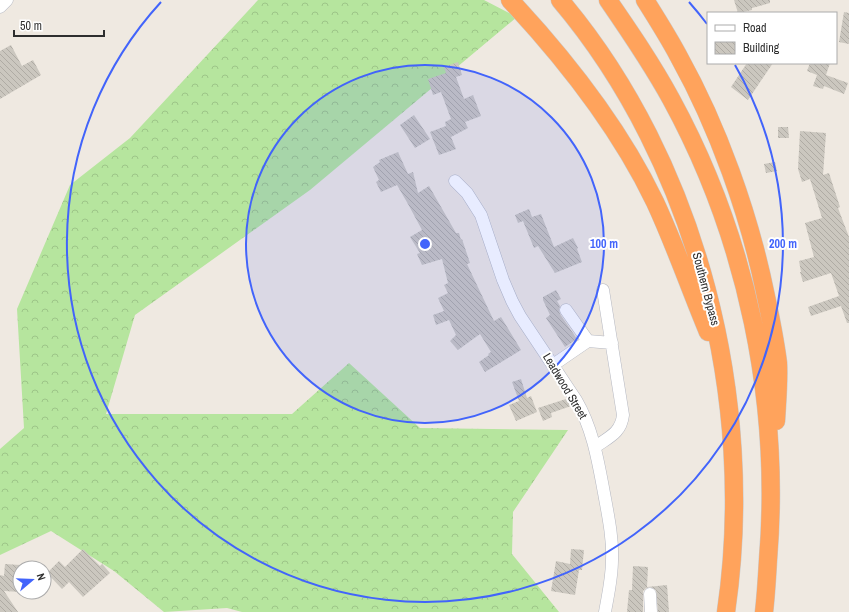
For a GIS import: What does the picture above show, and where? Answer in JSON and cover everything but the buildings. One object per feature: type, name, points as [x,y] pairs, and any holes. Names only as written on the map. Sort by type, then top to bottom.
[{"type":"highway","points":[[510,0],[565,63],[592,97],[615,131],[654,201],[725,369]]},
{"type":"highway","name":"Southern Bypass","points":[[560,0],[620,83],[639,117],[673,190],[695,248],[707,290],[725,369],[732,423],[735,505],[734,542],[730,590],[726,612]]},
{"type":"highway","points":[[608,0],[641,49],[671,99],[691,139],[708,178],[727,229],[742,279],[755,331],[761,368],[771,461],[771,529],[764,612]]},
{"type":"highway","points":[[645,0],[680,57],[705,109],[730,170],[758,258],[778,363],[778,400],[771,461]]},
{"type":"street","points":[[0,7],[7,0]]},
{"type":"street","name":"Leadwood Street","points":[[455,181],[468,193],[481,215],[503,280],[520,316],[583,412],[595,447],[612,540],[612,560],[605,612]]},
{"type":"street","points":[[595,447],[618,430],[622,424],[623,415],[603,290]]},
{"type":"street","points":[[566,310],[588,341]]},
{"type":"street","points":[[553,365],[588,341],[612,343]]},
{"type":"street","points":[[650,594],[651,612]]},
{"type":"green space","points":[[258,0],[484,0],[517,17],[310,190],[135,315],[106,414],[292,414],[349,363],[420,428],[568,430],[513,512],[512,554],[559,612],[242,612],[227,608],[164,612],[114,571],[51,531],[0,555],[0,449],[24,428],[17,309],[70,185],[130,138]]}]
